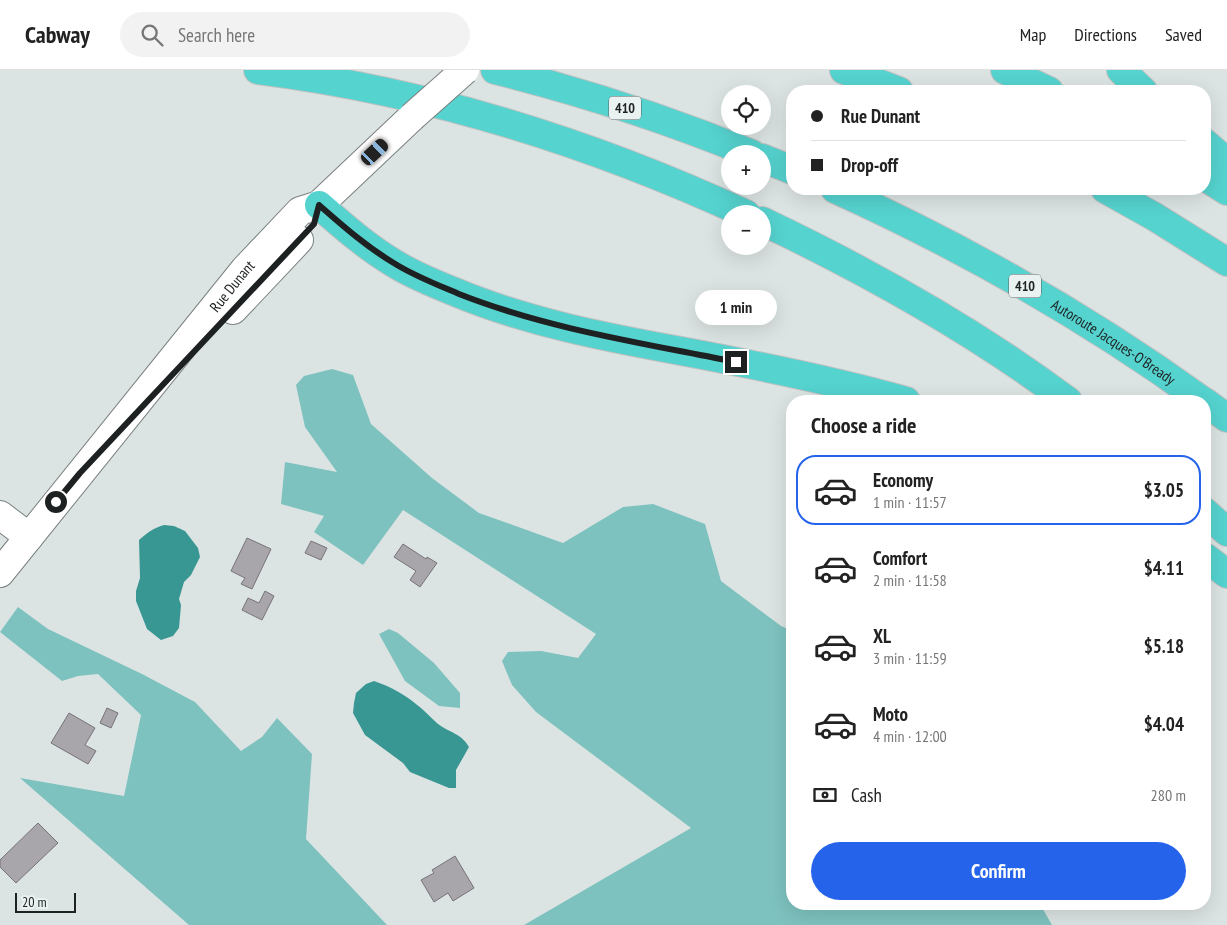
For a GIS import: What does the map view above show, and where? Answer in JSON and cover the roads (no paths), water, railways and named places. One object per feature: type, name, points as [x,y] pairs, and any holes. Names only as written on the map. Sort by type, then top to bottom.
[{"type":"highway","points":[[258,70],[369,89],[424,101],[500,122],[578,146],[727,205]]},
{"type":"highway","name":"410","points":[[495,70],[620,106],[730,145]]},
{"type":"highway","points":[[844,70],[883,85]]},
{"type":"highway","points":[[1004,70],[1036,85]]},
{"type":"highway","points":[[1121,70],[1137,85]]},
{"type":"highway","points":[[1211,148],[1227,162]]},
{"type":"highway","points":[[771,162],[786,168]]},
{"type":"highway","points":[[1211,182],[1227,191]]},
{"type":"highway","name":"Autoroute Jacques-O'Bready","points":[[848,195],[929,234],[1022,284],[1107,336],[1195,395]]},
{"type":"highway","points":[[1116,195],[1156,217],[1227,262]]},
{"type":"highway","points":[[319,205],[361,241],[397,265],[435,284],[493,307],[581,331],[807,376],[885,395]]},
{"type":"highway","points":[[771,225],[849,264],[939,315],[995,350],[1059,395]]},
{"type":"highway","name":"Autoroute Jacques-O'Bready","points":[[1211,407],[1227,418]]},
{"type":"highway","points":[[1211,517],[1227,532]]},
{"type":"highway","points":[[1211,562],[1227,574]]},
{"type":"street","name":"Rue Dunant","points":[[0,573],[245,269],[300,211],[319,205],[465,70]]},
{"type":"street","points":[[0,515],[29,537]]}]
